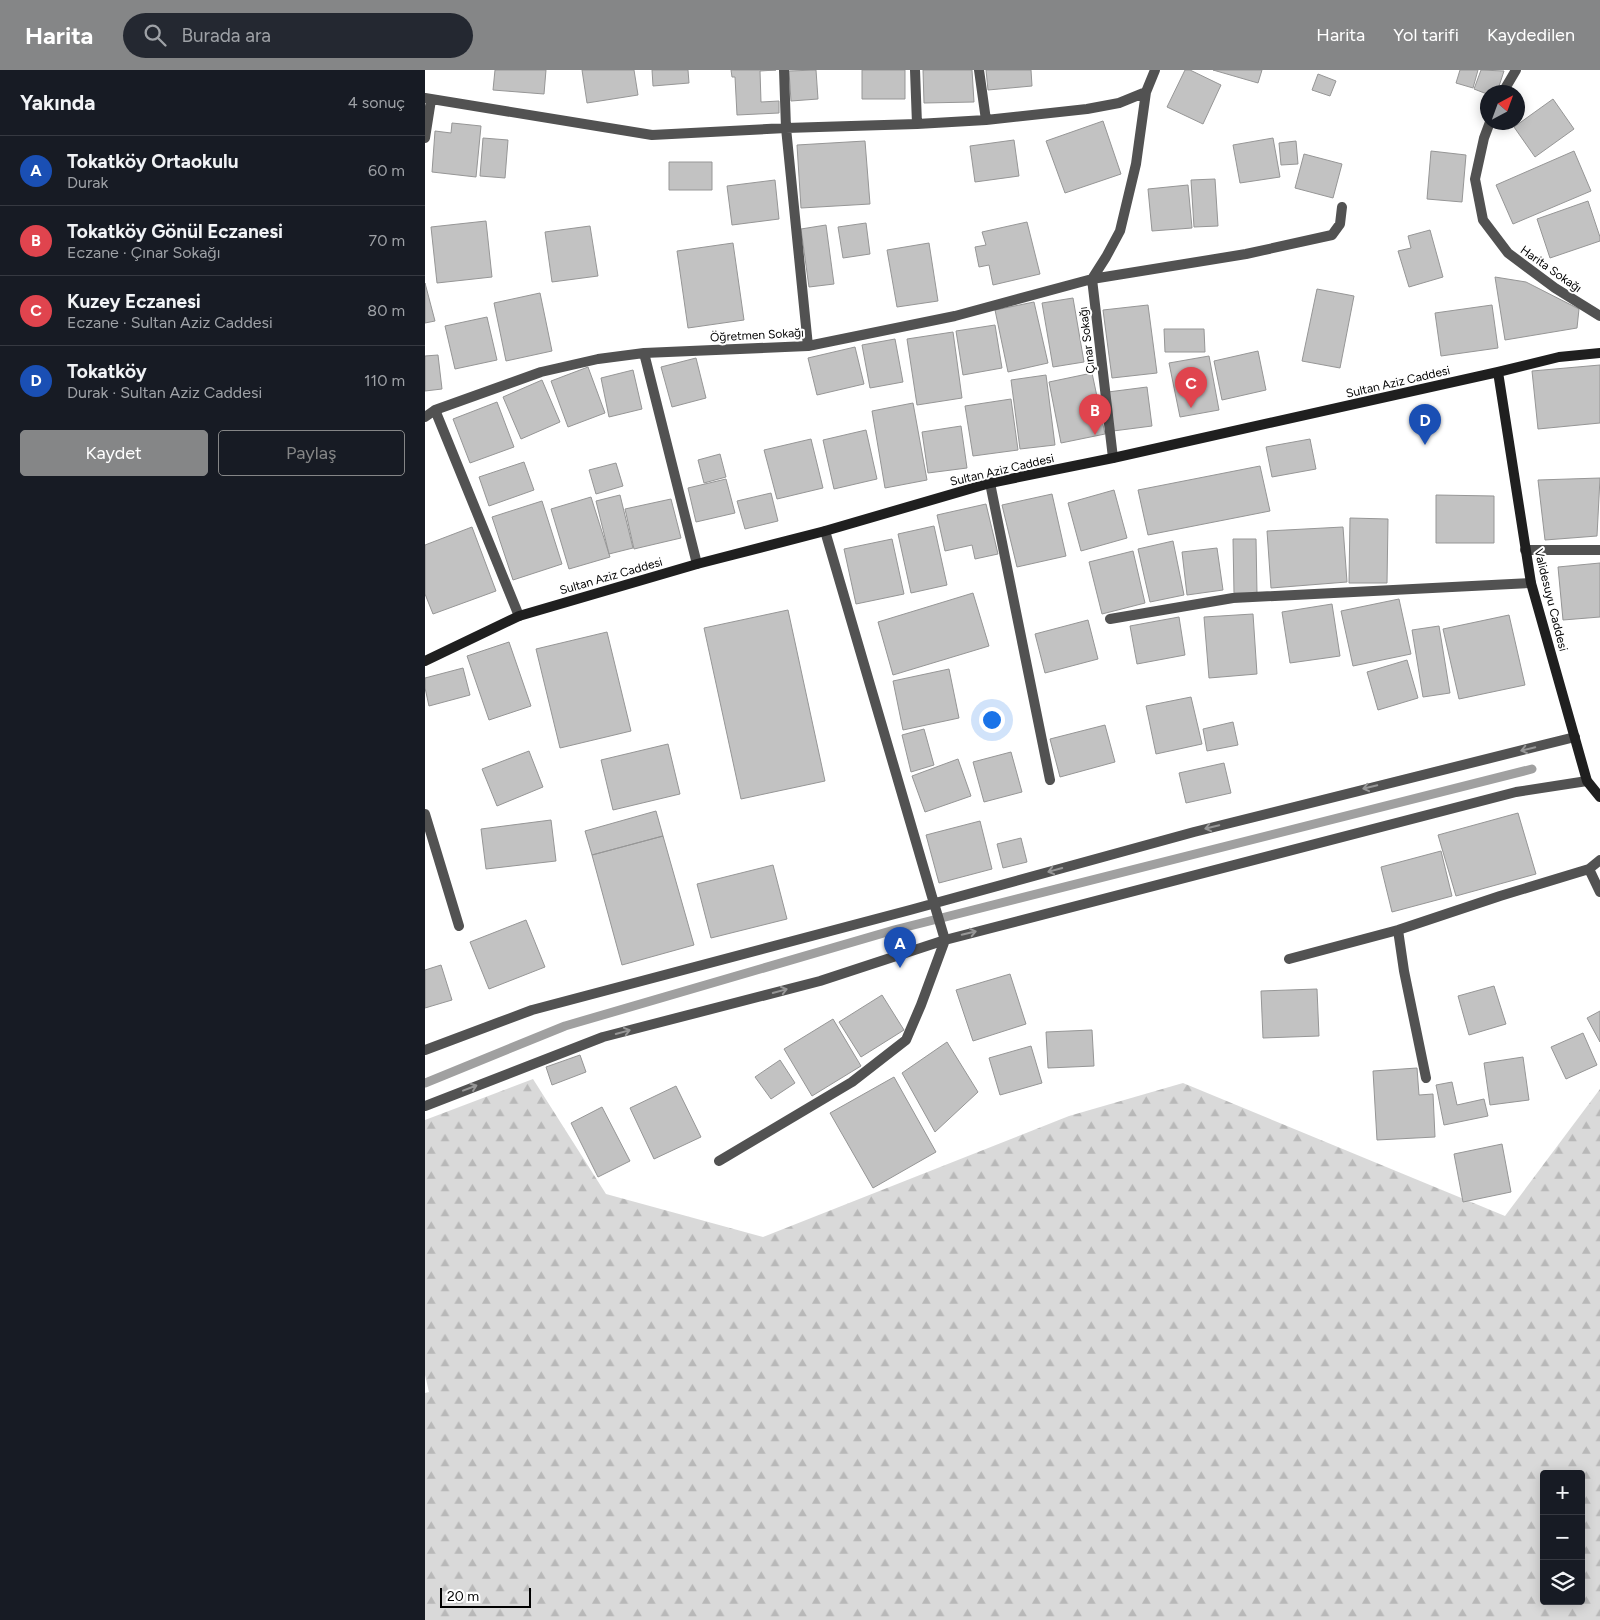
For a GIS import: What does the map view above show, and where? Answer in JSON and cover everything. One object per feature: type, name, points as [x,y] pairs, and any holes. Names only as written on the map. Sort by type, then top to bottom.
[{"type":"street","points":[[784,70],[786,128],[808,346]]},
{"type":"street","points":[[915,70],[917,124]]},
{"type":"street","points":[[979,70],[986,120]]},
{"type":"street","points":[[1092,279],[1107,257],[1119,231],[1136,164],[1146,92],[1155,70]]},
{"type":"street","points":[[1507,85],[1516,70]]},
{"type":"street","points":[[425,138],[428,99],[652,135],[986,120],[1087,110],[1119,103],[1146,92]]},
{"type":"street","name":"Harita Sokağı","points":[[1487,130],[1475,179],[1483,220],[1508,253],[1555,288],[1600,316]]},
{"type":"street","name":"Öğretmen Sokağı","points":[[425,417],[435,410],[541,372],[598,358],[644,353],[808,346],[955,316],[1092,279],[1246,254],[1332,235],[1340,224],[1342,207]]},
{"type":"street","name":"Çınar Sokağı","points":[[1092,279],[1113,458]]},
{"type":"street","points":[[644,353],[697,564]]},
{"type":"street","name":"Sultan Aziz Caddesi","points":[[425,661],[519,616],[697,564],[825,531],[990,483],[1113,458],[1559,357],[1600,353]]},
{"type":"street","name":"Validesuyu Caddesi","points":[[1498,372],[1531,583],[1587,781],[1600,797]]},
{"type":"street","points":[[435,410],[519,616]]},
{"type":"street","points":[[990,483],[1051,780]]},
{"type":"street","points":[[719,1161],[852,1082],[906,1040],[945,940],[825,531]]},
{"type":"street","points":[[1525,550],[1600,550]]},
{"type":"street","points":[[1110,619],[1233,598],[1531,583]]},
{"type":"street","points":[[425,1050],[532,1010],[910,910],[1193,832],[1575,737]]},
{"type":"street","points":[[425,1106],[603,1037],[820,981],[945,940],[1516,792],[1587,781]]},
{"type":"street","points":[[425,814],[459,926]]},
{"type":"street","points":[[1289,959],[1398,930],[1589,869],[1600,860]]},
{"type":"street","points":[[1589,869],[1600,892]]},
{"type":"street","points":[[1398,930],[1404,971],[1426,1078]]},
{"type":"green space","points":[[533,1079],[606,1194],[763,1237],[1069,1116],[1183,1083],[1505,1216],[1600,1089],[1600,1620],[425,1620],[425,1393],[429,1392],[425,1375],[425,1120]]},
{"type":"building","points":[[495,70],[546,70],[544,94],[493,90]]},
{"type":"building","points":[[582,70],[634,70],[638,95],[587,103]]},
{"type":"building","points":[[652,70],[688,70],[689,83],[653,86]]},
{"type":"building","points":[[731,70],[776,70],[760,71],[761,102],[779,101],[779,113],[737,115],[735,77],[732,77]]},
{"type":"building","points":[[816,70],[818,99],[791,101],[789,71]]},
{"type":"building","points":[[862,70],[905,70],[905,99],[862,99]]},
{"type":"building","points":[[923,70],[972,70],[974,102],[924,103]]},
{"type":"building","points":[[986,70],[1031,70],[1032,86],[988,90]]},
{"type":"building","points":[[1185,70],[1190,70],[1221,85],[1203,124],[1167,107]]},
{"type":"building","points":[[1213,70],[1262,70],[1258,83]]},
{"type":"building","points":[[1460,70],[1478,70],[1473,88],[1456,83]]},
{"type":"building","points":[[1481,70],[1504,71],[1499,85],[1480,85],[1480,91],[1474,89]]},
{"type":"building","points":[[1318,74],[1336,81],[1330,96],[1312,90]]},
{"type":"building","points":[[1553,99],[1574,129],[1535,157],[1516,130],[1525,130],[1525,119]]},
{"type":"building","points":[[1103,121],[1121,174],[1065,193],[1046,141]]},
{"type":"building","points":[[452,123],[481,126],[476,177],[432,172],[435,131],[451,133]]},
{"type":"building","points":[[483,138],[508,140],[505,178],[480,176]]},
{"type":"building","points":[[1273,138],[1280,177],[1240,183],[1233,145]]},
{"type":"building","points":[[1014,140],[1019,176],[975,182],[970,146]]},
{"type":"building","points":[[865,141],[870,204],[801,208],[797,145]]},
{"type":"building","points":[[1296,141],[1298,164],[1281,165],[1279,143]]},
{"type":"building","points":[[1431,151],[1466,155],[1462,202],[1427,199]]},
{"type":"building","points":[[1574,151],[1591,191],[1513,224],[1496,185]]},
{"type":"building","points":[[1304,154],[1342,164],[1333,198],[1295,188]]},
{"type":"building","points":[[669,162],[712,162],[712,190],[669,190]]},
{"type":"building","points":[[1215,179],[1218,226],[1194,227],[1191,180]]},
{"type":"building","points":[[775,180],[779,219],[732,225],[727,186]]},
{"type":"building","points":[[1188,185],[1192,228],[1152,231],[1148,189]]},
{"type":"building","points":[[1588,201],[1600,241],[1550,258],[1537,219]]},
{"type":"building","points":[[486,221],[492,277],[437,283],[431,227]]},
{"type":"building","points":[[1027,222],[1040,274],[993,285],[989,265],[979,267],[975,247],[986,245],[982,232]]},
{"type":"building","points":[[866,223],[870,254],[843,258],[838,227]]},
{"type":"building","points":[[826,225],[834,284],[809,287],[801,229]]},
{"type":"building","points":[[590,226],[598,276],[552,282],[545,232]]},
{"type":"building","points":[[1430,230],[1443,277],[1409,287],[1398,251],[1411,248],[1408,236]]},
{"type":"building","points":[[733,243],[744,320],[688,328],[677,251]]},
{"type":"building","points":[[929,243],[938,301],[897,307],[887,250]]},
{"type":"building","points":[[1495,277],[1526,282],[1579,309],[1577,328],[1505,340]]},
{"type":"building","points":[[425,283],[435,321],[425,323]]},
{"type":"building","points":[[1317,289],[1354,296],[1340,368],[1302,361]]},
{"type":"building","points":[[540,293],[552,351],[506,361],[494,303]]},
{"type":"building","points":[[1073,298],[1084,362],[1053,367],[1042,303]]},
{"type":"building","points":[[1034,302],[1048,363],[1008,372],[995,310]]},
{"type":"building","points":[[1148,305],[1157,373],[1112,378],[1103,310]]},
{"type":"building","points":[[1492,305],[1498,348],[1441,356],[1435,313]]},
{"type":"building","points":[[487,317],[497,360],[455,369],[445,326]]},
{"type":"building","points":[[995,325],[1002,368],[963,375],[956,331]]},
{"type":"building","points":[[1164,329],[1204,329],[1205,352],[1165,352]]},
{"type":"building","points":[[953,332],[962,398],[917,405],[907,339]]},
{"type":"building","points":[[895,339],[903,382],[870,388],[862,345]]},
{"type":"building","points":[[855,347],[864,384],[817,395],[808,358]]},
{"type":"building","points":[[1258,351],[1266,390],[1222,400],[1214,361]]},
{"type":"building","points":[[438,355],[442,389],[425,391],[425,356]]},
{"type":"building","points":[[1209,356],[1219,410],[1180,417],[1169,363]]},
{"type":"building","points":[[696,358],[706,398],[672,407],[661,367]]},
{"type":"building","points":[[1600,365],[1600,423],[1538,429],[1532,371]]},
{"type":"building","points":[[588,367],[605,413],[568,427],[551,381]]},
{"type":"building","points":[[633,370],[642,409],[609,417],[601,378]]},
{"type":"building","points":[[1092,373],[1105,434],[1061,443],[1049,382]]},
{"type":"building","points":[[1046,375],[1055,445],[1020,449],[1011,380]]},
{"type":"building","points":[[542,380],[560,422],[521,439],[503,397]]},
{"type":"building","points":[[1147,387],[1152,426],[1113,431],[1108,392]]},
{"type":"building","points":[[1011,399],[1018,450],[973,456],[965,406]]},
{"type":"building","points":[[497,402],[514,447],[470,463],[453,419]]},
{"type":"building","points":[[913,403],[927,480],[885,488],[872,411]]},
{"type":"building","points":[[961,426],[967,468],[928,473],[922,432]]},
{"type":"building","points":[[866,430],[877,479],[834,489],[823,440]]},
{"type":"building","points":[[811,439],[823,488],[777,499],[764,450]]},
{"type":"building","points":[[1310,439],[1316,469],[1272,477],[1266,447]]},
{"type":"building","points":[[720,454],[726,477],[704,483],[698,460]]},
{"type":"building","points":[[524,462],[534,490],[489,506],[479,477]]},
{"type":"building","points":[[616,463],[623,486],[596,494],[589,470]]},
{"type":"building","points":[[1260,466],[1270,511],[1148,535],[1138,490]]},
{"type":"building","points":[[1600,478],[1597,536],[1545,540],[1538,480]]},
{"type":"building","points":[[726,479],[735,513],[696,522],[688,488]]},
{"type":"building","points":[[1114,490],[1127,538],[1081,551],[1068,503]]},
{"type":"building","points":[[771,493],[778,521],[745,529],[737,501]]},
{"type":"building","points":[[1052,494],[1066,556],[1017,567],[1002,505]]},
{"type":"building","points":[[620,495],[633,548],[609,554],[596,501]]},
{"type":"building","points":[[1436,495],[1494,496],[1494,543],[1436,543]]},
{"type":"building","points":[[591,497],[610,557],[569,569],[551,509]]},
{"type":"building","points":[[671,499],[681,538],[634,549],[625,509]]},
{"type":"building","points":[[542,501],[562,564],[513,580],[492,517]]},
{"type":"building","points":[[986,504],[998,554],[975,559],[972,545],[945,551],[937,515]]},
{"type":"building","points":[[1350,518],[1388,519],[1387,583],[1349,583]]},
{"type":"building","points":[[934,526],[947,585],[911,593],[898,534]]},
{"type":"building","points":[[472,527],[496,591],[433,614],[425,594],[425,545]]},
{"type":"building","points":[[1343,527],[1347,582],[1271,588],[1267,531]]},
{"type":"building","points":[[892,539],[904,594],[856,604],[844,549]]},
{"type":"building","points":[[1233,539],[1256,539],[1257,593],[1234,593]]},
{"type":"building","points":[[1173,541],[1184,595],[1150,602],[1138,549]]},
{"type":"building","points":[[1217,548],[1223,590],[1187,595],[1182,552]]},
{"type":"building","points":[[1133,551],[1145,603],[1102,614],[1089,562]]},
{"type":"building","points":[[1600,563],[1600,617],[1563,620],[1558,567]]},
{"type":"building","points":[[973,593],[989,646],[893,675],[878,622]]},
{"type":"building","points":[[1399,599],[1411,654],[1353,666],[1341,611]]},
{"type":"building","points":[[1332,604],[1340,656],[1290,663],[1282,612]]},
{"type":"building","points":[[788,610],[825,781],[741,799],[704,628]]},
{"type":"building","points":[[1253,614],[1257,674],[1209,678],[1204,617]]},
{"type":"building","points":[[1509,615],[1525,685],[1459,699],[1443,629]]},
{"type":"building","points":[[1179,617],[1185,655],[1137,664],[1130,626]]},
{"type":"building","points":[[1088,620],[1098,659],[1045,673],[1035,634]]},
{"type":"building","points":[[1439,626],[1450,693],[1423,697],[1412,630]]},
{"type":"building","points":[[607,632],[631,731],[560,748],[536,649]]},
{"type":"building","points":[[509,642],[531,706],[489,720],[467,656]]},
{"type":"building","points":[[1407,660],[1418,698],[1378,710],[1367,672]]},
{"type":"building","points":[[463,668],[470,695],[429,706],[425,678]]},
{"type":"building","points":[[949,669],[959,718],[903,730],[893,681]]},
{"type":"building","points":[[1191,697],[1202,744],[1156,754],[1146,706]]},
{"type":"building","points":[[1233,722],[1238,745],[1207,751],[1203,729]]},
{"type":"building","points":[[1105,725],[1115,762],[1060,777],[1050,739]]},
{"type":"building","points":[[924,729],[934,765],[911,772],[902,735]]},
{"type":"building","points":[[668,744],[680,794],[613,810],[601,760]]},
{"type":"building","points":[[529,751],[543,787],[497,806],[482,769]]},
{"type":"building","points":[[1011,752],[1022,792],[984,802],[973,762]]},
{"type":"building","points":[[958,759],[971,796],[925,812],[912,776]]},
{"type":"building","points":[[1224,763],[1231,793],[1186,803],[1179,773]]},
{"type":"building","points":[[656,811],[663,836],[592,855],[585,831]]},
{"type":"building","points":[[1518,813],[1536,874],[1456,896],[1438,835]]},
{"type":"building","points":[[551,820],[556,861],[486,869],[481,829]]},
{"type":"building","points":[[980,821],[992,869],[939,883],[926,835]]},
{"type":"building","points":[[663,836],[694,945],[622,965],[592,855]]},
{"type":"building","points":[[1021,838],[1027,862],[1003,868],[997,844]]},
{"type":"building","points":[[1441,851],[1452,896],[1392,912],[1381,867]]},
{"type":"building","points":[[773,865],[787,919],[711,938],[697,884]]},
{"type":"building","points":[[526,920],[545,967],[489,989],[470,942]]},
{"type":"building","points":[[441,965],[452,1000],[425,1008],[425,970]]},
{"type":"building","points":[[1010,974],[1026,1024],[973,1041],[956,990]]},
{"type":"building","points":[[1494,986],[1506,1024],[1469,1035],[1458,996]]},
{"type":"building","points":[[1317,989],[1319,1036],[1263,1038],[1261,991]]},
{"type":"building","points":[[882,995],[904,1030],[861,1057],[839,1022]]},
{"type":"building","points":[[1600,1011],[1600,1042],[1587,1018]]},
{"type":"building","points":[[833,1019],[861,1066],[812,1096],[784,1049]]},
{"type":"building","points":[[1092,1030],[1094,1066],[1048,1068],[1046,1032]]},
{"type":"building","points":[[1583,1033],[1597,1065],[1566,1079],[1551,1047]]},
{"type":"building","points":[[947,1042],[978,1092],[935,1132],[902,1073]]},
{"type":"building","points":[[1031,1046],[1042,1083],[1000,1095],[989,1058]]},
{"type":"building","points":[[580,1055],[586,1072],[552,1085],[546,1067]]},
{"type":"building","points":[[1523,1057],[1529,1100],[1490,1105],[1484,1063]]},
{"type":"building","points":[[780,1060],[795,1083],[771,1099],[755,1077]]},
{"type":"building","points":[[1417,1068],[1419,1095],[1433,1094],[1435,1137],[1377,1140],[1373,1071]]},
{"type":"building","points":[[894,1077],[936,1152],[873,1188],[830,1113]]},
{"type":"building","points":[[1452,1082],[1457,1105],[1484,1099],[1488,1116],[1444,1125],[1436,1085]]},
{"type":"building","points":[[676,1086],[701,1137],[654,1159],[630,1108]]},
{"type":"building","points":[[602,1107],[630,1161],[598,1177],[571,1123]]},
{"type":"building","points":[[1502,1144],[1511,1192],[1463,1202],[1454,1154]]},
{"type":"waterway","points":[[425,1083],[565,1026],[894,930],[1532,769]]},
{"type":"place","name":"Kuzey Eczanesi","points":[[1191,408]]},
{"type":"place","name":"Tokatköy Gönül Eczanesi","points":[[1095,435]]},
{"type":"place","name":"Tokatköy","points":[[1425,445]]},
{"type":"place","name":"Tokatköy Ortaokulu","points":[[900,968]]}]
